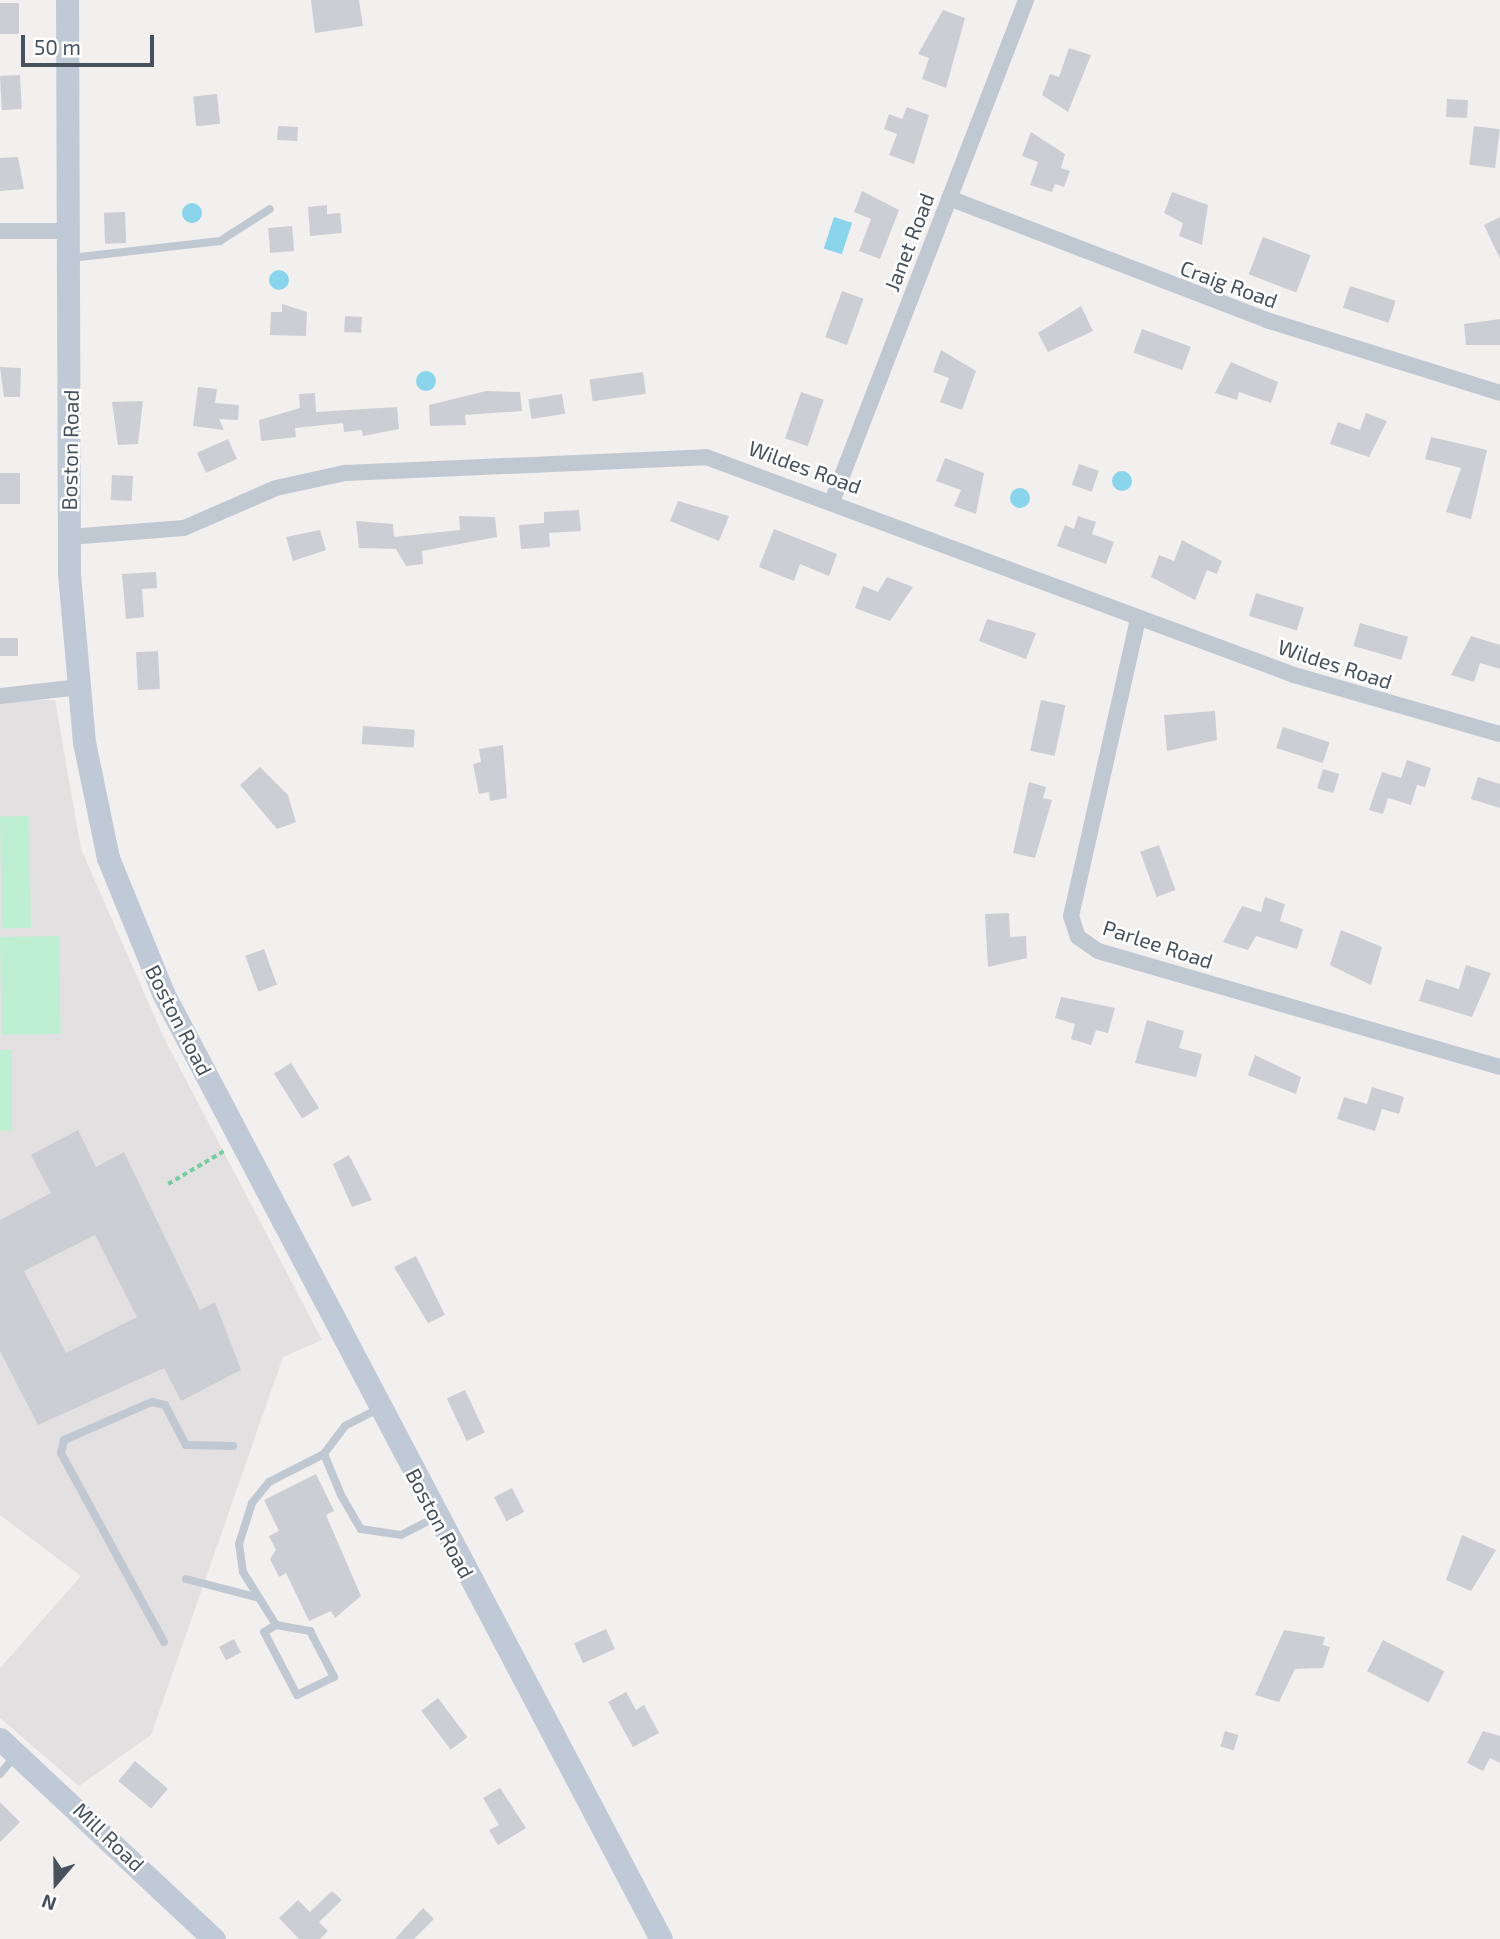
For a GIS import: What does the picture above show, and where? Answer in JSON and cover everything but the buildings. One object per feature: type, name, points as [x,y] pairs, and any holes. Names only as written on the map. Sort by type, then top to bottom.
[{"type":"main road","name":"Boston Road","points":[[68,0],[71,258],[69,537],[79,687],[108,858],[163,993],[436,1517],[661,1939]]},
{"type":"main road","name":"Mill Road","points":[[9,1746],[215,1939]]},
{"type":"street","name":"Janet Road","points":[[832,499],[1026,0]]},
{"type":"street","name":"Craig Road","points":[[949,198],[1266,320],[1500,393]]},
{"type":"street","points":[[0,231],[70,232]]},
{"type":"street","name":"Wildes Road","points":[[69,537],[184,528],[276,488],[345,473],[637,456],[716,459],[832,499],[1138,619],[1294,675],[1500,734]]},
{"type":"street","name":"Parlee Road","points":[[1138,619],[1071,916],[1078,937],[1098,951],[1500,1067]]},
{"type":"street","points":[[0,696],[79,687]]},
{"type":"lane","points":[[71,258],[220,241],[270,209]]},
{"type":"lane","points":[[164,1642],[61,1453],[64,1440],[152,1402],[165,1405],[186,1445],[233,1446]]},
{"type":"lane","points":[[276,1625],[264,1632],[297,1695],[334,1677],[310,1631],[276,1625],[243,1572],[239,1545],[252,1503],[269,1482],[324,1454],[345,1426],[380,1408]]},
{"type":"lane","points":[[324,1454],[362,1529],[401,1535],[436,1517]]},
{"type":"lane","points":[[186,1579],[259,1598]]},
{"type":"lane","points":[[0,1773],[9,1746]]},
{"type":"path","points":[[168,1184],[241,1141]]},
{"type":"shaded area","points":[[9,699],[55,700],[81,849],[164,1038],[322,1340],[283,1357],[151,1735],[79,1786],[0,1718],[0,1668],[81,1576],[0,1515],[0,703]]},
{"type":"green space","points":[[29,816],[31,928],[2,928],[0,817]]},
{"type":"green space","points":[[59,936],[61,1034],[2,1035],[0,937]]},
{"type":"green space","points":[[0,1050],[12,1050],[12,1131],[0,1131]]},
{"type":"water","points":[[192,203],[199,206],[202,213],[199,220],[192,223],[185,220],[182,213],[185,206]]},
{"type":"water","points":[[834,217],[852,223],[842,254],[824,248]]},
{"type":"water","points":[[279,270],[286,273],[289,280],[286,287],[279,290],[272,287],[269,280],[272,273]]},
{"type":"water","points":[[426,371],[433,374],[436,381],[433,388],[426,391],[419,388],[416,381],[419,374]]},
{"type":"water","points":[[1118,471],[1126,471],[1132,481],[1126,491],[1118,491],[1112,485],[1112,477]]},
{"type":"water","points":[[1020,488],[1027,491],[1030,498],[1027,505],[1020,508],[1013,505],[1010,498],[1013,491]]}]
